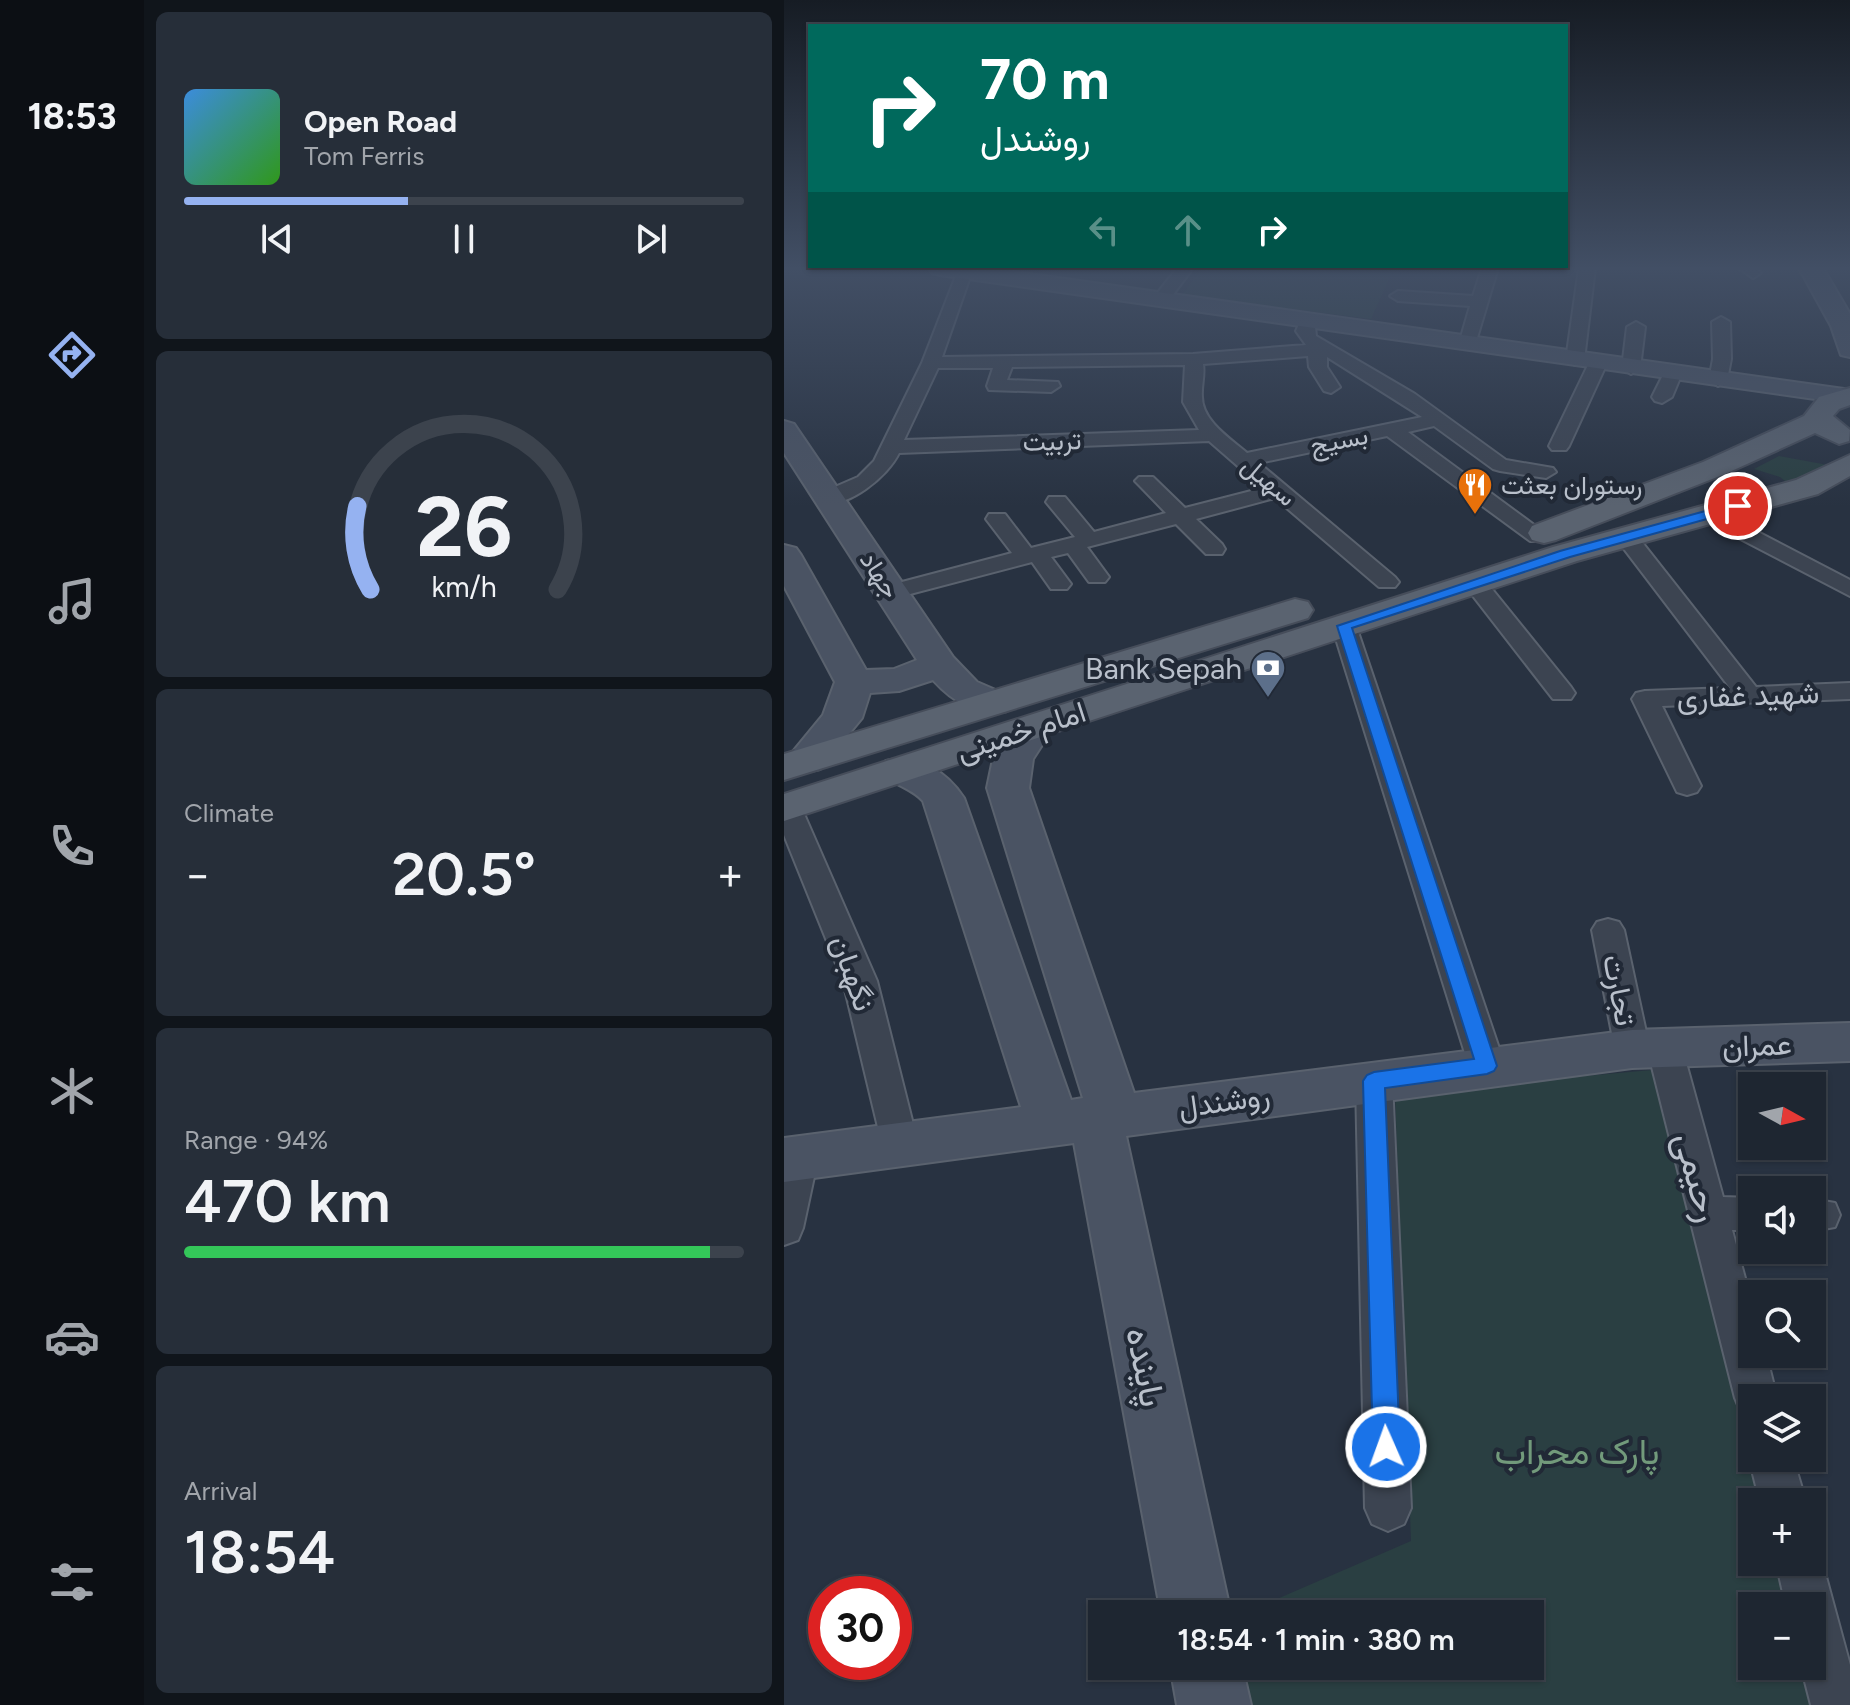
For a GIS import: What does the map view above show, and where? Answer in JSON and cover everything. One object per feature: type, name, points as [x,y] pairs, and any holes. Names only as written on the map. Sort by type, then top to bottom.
[{"type":"main road","name":"امام خمینی","points":[[795,764],[1538,536],[1714,468],[1819,420],[1818,415],[1824,406],[1847,397]]},
{"type":"main road","points":[[1819,420],[1830,430],[1850,438]]},
{"type":"main road","name":"امام خمینی","points":[[785,808],[1475,583],[1807,487],[1850,464]]},
{"type":"main road","points":[[1714,468],[1740,471],[1760,480],[1768,493],[1766,498]]},
{"type":"street","points":[[829,498],[865,481],[883,464],[935,348]]},
{"type":"street","points":[[1493,348],[1631,368],[1668,385],[1718,380],[1847,397]]},
{"type":"street","points":[[1559,446],[1586,361],[1586,348]]},
{"type":"street","points":[[1631,368],[1633,348]]},
{"type":"street","points":[[1718,380],[1722,348]]},
{"type":"street","points":[[931,363],[1193,359],[1325,349],[1408,398],[1500,465],[1546,472]]},
{"type":"street","points":[[1325,349],[1316,357],[1318,367],[1331,387]]},
{"type":"street","name":"سهیل","points":[[1193,359],[1197,372],[1192,398],[1196,412],[1214,435],[1387,582]]},
{"type":"street","points":[[1004,363],[996,386],[1051,386]]},
{"type":"street","points":[[1048,469],[1067,419]]},
{"type":"street","name":"بسیج","points":[[1243,460],[1436,420]]},
{"type":"street","name":"جهاد","points":[[784,430],[939,665],[963,690],[993,703]]},
{"type":"street","points":[[1392,430],[1538,536]]},
{"type":"street","name":"تربیت","points":[[891,447],[1214,435]]},
{"type":"street","points":[[1146,481],[1214,549]]},
{"type":"street","points":[[891,592],[1280,490]]},
{"type":"street","points":[[1057,502],[1097,577]]},
{"type":"street","points":[[1710,514],[1850,589]]},
{"type":"street","points":[[997,519],[1059,584]]},
{"type":"street","points":[[1626,537],[1748,694]]},
{"type":"street","points":[[784,555],[854,682],[842,718],[795,764]]},
{"type":"street","points":[[1475,583],[1562,693]]},
{"type":"street","points":[[1344,626],[1487,1066]]},
{"type":"street","points":[[854,682],[899,680],[939,665]]},
{"type":"street","name":"شهید غفاری","points":[[1687,786],[1645,699],[1748,694],[1848,698]]},
{"type":"street","name":"پاینده","points":[[1033,728],[1013,759],[1008,788],[1088,1120],[1193,1600]]},
{"type":"street","name":"پاینده","points":[[901,770],[928,781],[943,798],[1088,1120]]},
{"type":"street","name":"نگهبان","points":[[785,808],[860,981],[900,1144]]},
{"type":"street","name":"تجارت","points":[[1608,930],[1648,1048]]},
{"type":"street","name":"عمران","points":[[1648,1048],[1850,1042]]},
{"type":"street","name":"روشندل","points":[[792,1159],[1487,1066],[1648,1048]]},
{"type":"street","name":"رحیمی","points":[[1648,1048],[1707,1213],[1752,1384]]},
{"type":"street","points":[[1374,1081],[1388,1508]]},
{"type":"street","points":[[784,1228],[792,1159]]},
{"type":"street","points":[[1707,1213],[1738,1214]]},
{"type":"street","points":[[1826,1667],[1836,1705]]},
{"type":"street","points":[[1209,1680],[1214,1705]]},
{"type":"green space","points":[[1779,456],[1828,465],[1790,485],[1780,477],[1754,469]]},
{"type":"green space","name":"پارک محراب","points":[[1652,1070],[1738,1399],[1738,1472],[1757,1472],[1761,1488],[1738,1488],[1738,1576],[1785,1576],[1789,1592],[1738,1592],[1738,1680],[1812,1680],[1819,1705],[1242,1705],[1237,1680],[1544,1680],[1544,1600],[1274,1600],[1411,1541],[1395,1093]]},
{"type":"place","name":"رستوران بعثت","points":[[1475,516]]},
{"type":"place","name":"Bank Sepah","points":[[1268,699]]},
{"type":"route","points":[[1386,1447],[1374,1081],[1487,1066],[1344,626],[1565,554],[1738,506]]}]
